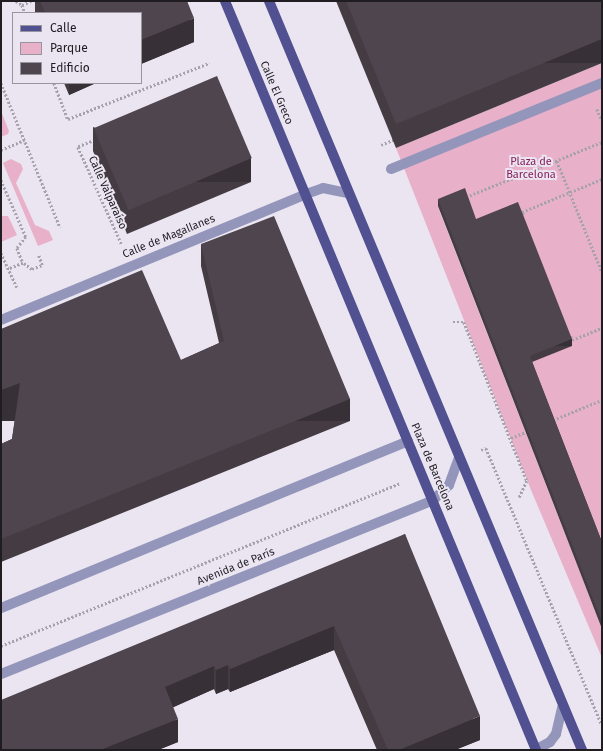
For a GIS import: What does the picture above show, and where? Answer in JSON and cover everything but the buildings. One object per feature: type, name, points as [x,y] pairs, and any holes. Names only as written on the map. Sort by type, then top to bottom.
[{"type":"main road","name":"Calle El Greco","points":[[225,1],[306,194]]},
{"type":"main road","points":[[269,1],[347,193],[459,458],[562,708],[582,750]]},
{"type":"main road","name":"Plaza de Barcelona","points":[[306,194],[536,750]]},
{"type":"street","points":[[391,169],[602,83]]},
{"type":"street","name":"Calle de Magallanes","points":[[1,320],[306,194],[323,188],[347,193]]},
{"type":"street","points":[[1,608],[408,441]]},
{"type":"street","name":"Avenida de París","points":[[1,674],[433,500],[449,485],[459,458]]},
{"type":"street","points":[[536,750],[550,742],[556,734],[562,708]]},
{"type":"path","points":[[16,1],[22,5],[25,12]]},
{"type":"path","points":[[22,5],[31,1]]},
{"type":"path","points":[[54,84],[68,119],[209,62]]},
{"type":"path","points":[[1,83],[60,227]]},
{"type":"path","points":[[381,145],[400,137]]},
{"type":"path","name":"Calle Valparaíso","points":[[100,138],[78,147],[122,245]]},
{"type":"path","points":[[1,150],[24,140]]},
{"type":"path","points":[[458,201],[602,142]]},
{"type":"path","points":[[557,160],[602,272]]},
{"type":"path","points":[[525,219],[522,212],[602,179]]},
{"type":"path","points":[[1,180],[26,238],[17,248],[23,263],[32,269],[42,265],[38,254]]},
{"type":"path","points":[[1,253],[17,287]]},
{"type":"path","points":[[8,269],[23,263]]},
{"type":"path","points":[[453,322],[464,322],[527,480],[519,498]]},
{"type":"path","points":[[569,333],[572,340],[602,328]]},
{"type":"path","points":[[545,423],[602,400]]},
{"type":"path","points":[[511,438],[531,429]]},
{"type":"path","points":[[486,448],[602,725]]},
{"type":"path","points":[[1,646],[404,481]]},
{"type":"green space","name":"Plaza de Barcelona","points":[[602,63],[602,548],[438,207],[602,629],[602,658],[531,490],[396,148]]},
{"type":"green space","points":[[1,111],[9,131],[8,134],[1,137]]},
{"type":"green space","points":[[11,159],[21,164],[23,169],[16,183],[35,225],[49,231],[53,240],[38,246],[3,163]]},
{"type":"green space","points":[[1,216],[8,216],[17,235],[1,242]]}]
